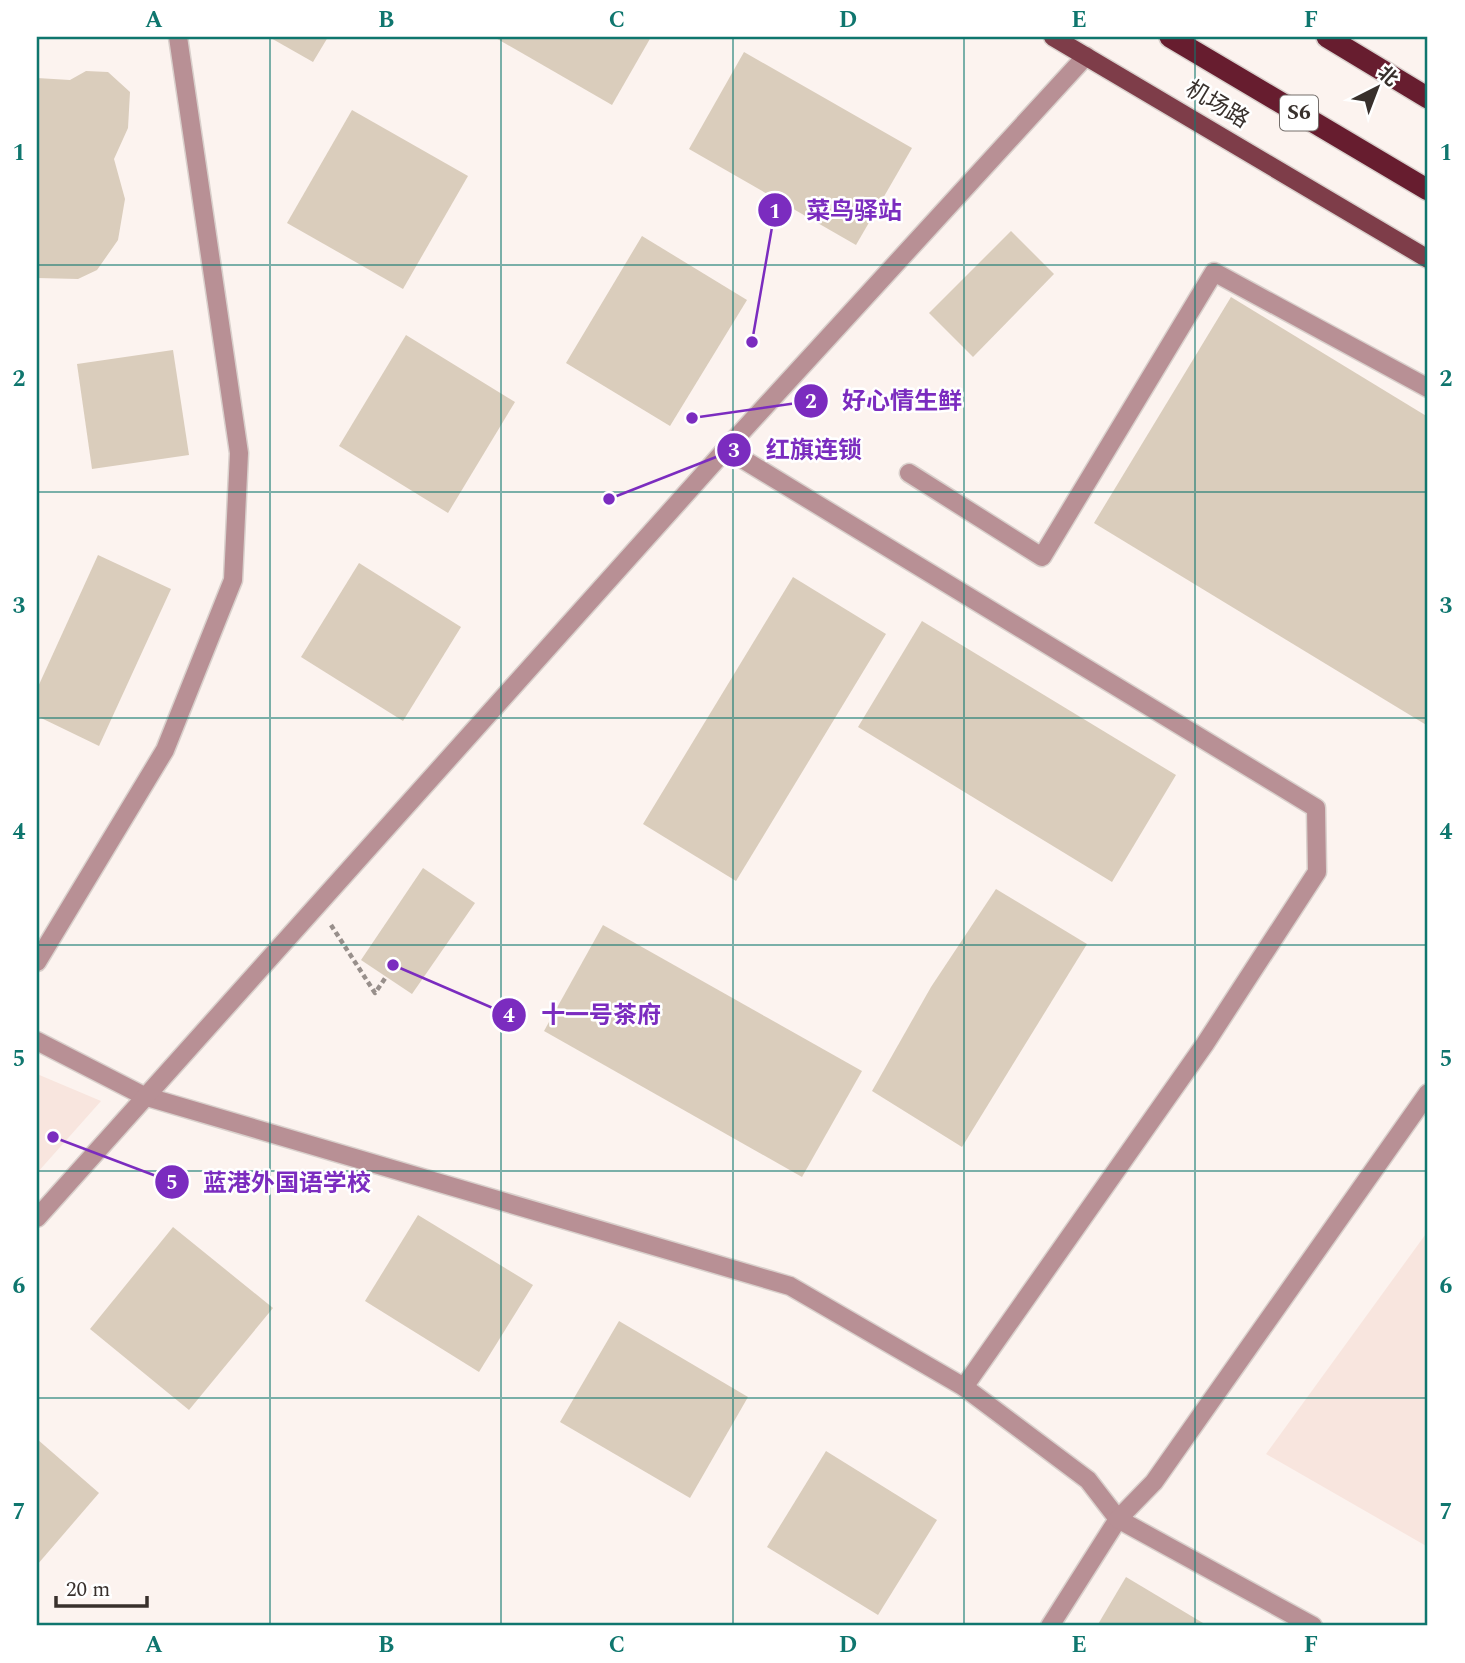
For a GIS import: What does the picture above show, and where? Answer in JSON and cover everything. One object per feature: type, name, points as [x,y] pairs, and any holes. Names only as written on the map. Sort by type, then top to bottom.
[{"type":"highway","name":"S6","points":[[1170,37],[1428,190]]},
{"type":"highway","points":[[1327,37],[1428,98]]},
{"type":"main road","name":"机场路","points":[[1053,37],[1428,259]]},
{"type":"street","points":[[37,962],[164,750],[233,580],[239,453],[178,37]]},
{"type":"street","points":[[37,1219],[726,449],[1086,56]]},
{"type":"street","points":[[909,473],[1042,557],[1214,272],[1428,387]]},
{"type":"street","points":[[726,449],[1315,808],[1317,872],[1205,1044],[964,1387]]},
{"type":"street","points":[[37,1041],[144,1097],[790,1286],[964,1387],[1088,1480],[1118,1519],[1312,1626]]},
{"type":"street","points":[[1050,1626],[1118,1519],[1154,1482],[1428,1093]]},
{"type":"path","points":[[317,904],[375,993],[386,976]]},
{"type":"shaded area","points":[[37,1074],[101,1101],[37,1173]]},
{"type":"shaded area","points":[[1428,1231],[1428,1547],[1266,1454]]},
{"type":"building","points":[[269,37],[328,37],[313,62]]},
{"type":"building","points":[[494,37],[651,37],[612,105]]},
{"type":"building","points":[[744,52],[912,148],[856,245],[689,149]]},
{"type":"building","points":[[86,71],[108,72],[130,92],[128,128],[114,159],[125,199],[118,240],[97,270],[78,279],[37,278],[37,78],[70,80]]},
{"type":"building","points":[[352,110],[468,176],[403,289],[287,223]]},
{"type":"building","points":[[1011,231],[1054,274],[973,357],[929,313]]},
{"type":"building","points":[[642,236],[747,300],[670,426],[566,363]]},
{"type":"building","points":[[1231,297],[1428,417],[1428,726],[1094,523]]},
{"type":"building","points":[[406,335],[515,402],[448,513],[339,446]]},
{"type":"building","points":[[173,350],[189,455],[92,469],[77,364]]},
{"type":"building","points":[[98,555],[171,589],[99,746],[37,716],[37,689]]},
{"type":"building","points":[[359,563],[461,627],[403,721],[301,657]]},
{"type":"building","points":[[793,577],[886,634],[736,881],[643,824]]},
{"type":"building","points":[[922,621],[1176,775],[1112,882],[858,727]]},
{"type":"building","points":[[423,868],[475,903],[412,994],[361,960]]},
{"type":"building","points":[[996,889],[1087,944],[962,1147],[872,1091],[931,987]]},
{"type":"building","points":[[603,925],[862,1071],[802,1177],[544,1031]]},
{"type":"building","points":[[418,1215],[533,1285],[479,1372],[365,1301]]},
{"type":"building","points":[[173,1227],[273,1308],[189,1410],[90,1329]]},
{"type":"building","points":[[619,1321],[748,1397],[690,1498],[560,1422]]},
{"type":"building","points":[[37,1439],[99,1493],[37,1565]]},
{"type":"building","points":[[826,1451],[937,1520],[878,1615],[767,1547]]},
{"type":"building","points":[[1126,1577],[1208,1626],[1097,1626]]},
{"type":"place","name":"菜鸟驿站","points":[[752,342]]},
{"type":"place","name":"好心情生鲜","points":[[692,418]]},
{"type":"place","name":"红旗连锁","points":[[609,499]]},
{"type":"place","name":"十一号茶府","points":[[393,965]]},
{"type":"place","name":"蓝港外国语学校","points":[[53,1137]]}]
